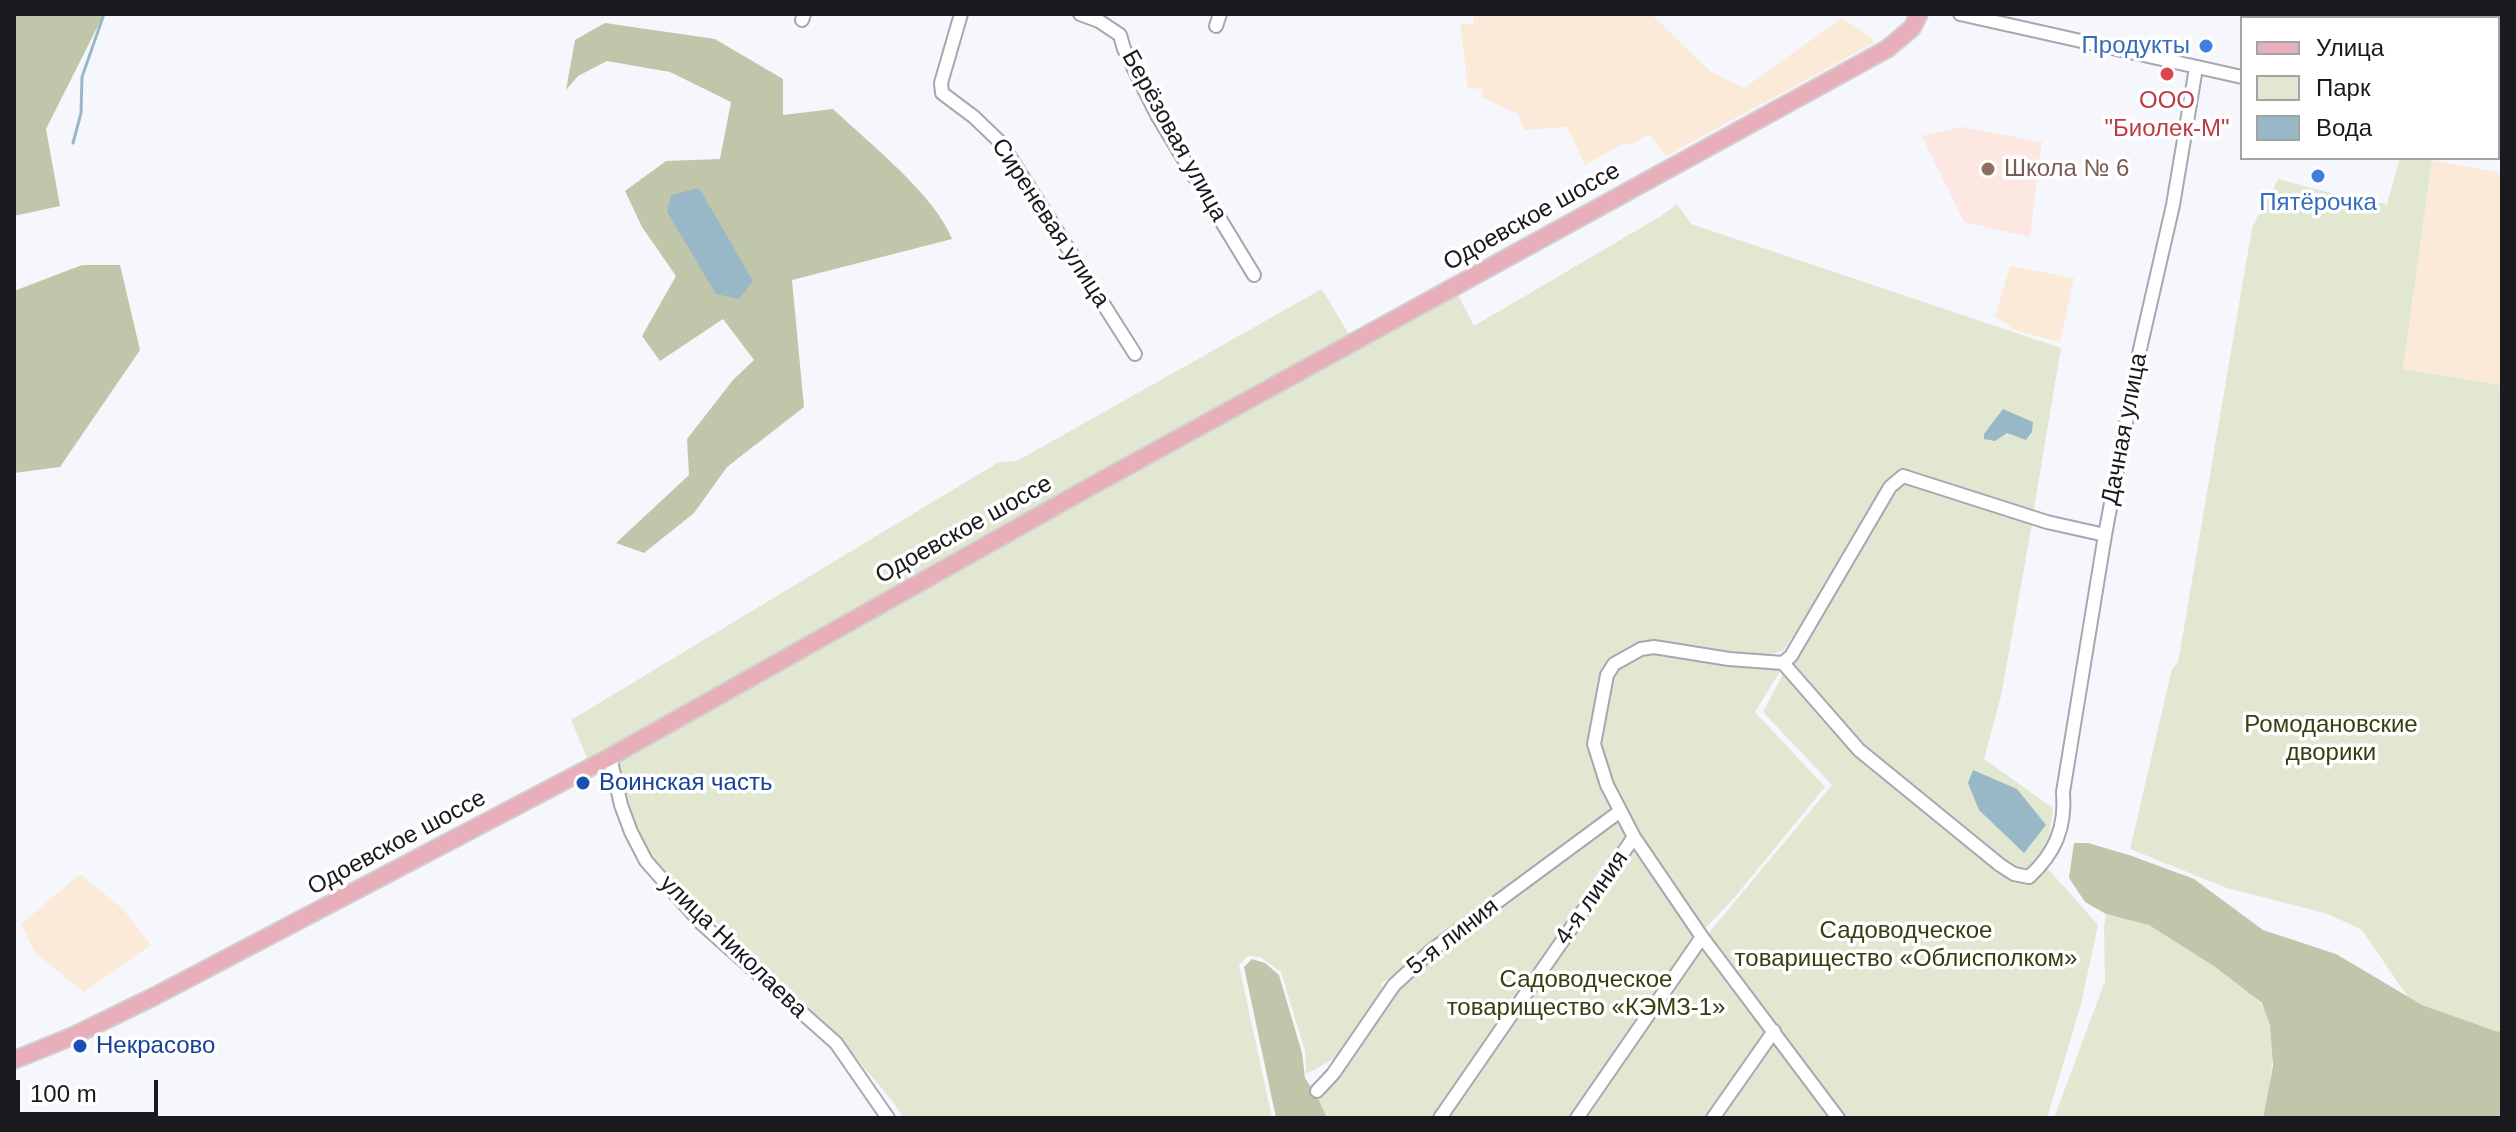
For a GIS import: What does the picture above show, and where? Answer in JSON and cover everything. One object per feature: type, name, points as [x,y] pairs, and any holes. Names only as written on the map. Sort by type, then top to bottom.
[{"type":"main road","name":"Одоевское шоссе","points":[[14,1060],[73,1036],[183,982],[610,757],[1088,488],[1887,49],[1912,28],[1919,14]]},
{"type":"street","name":"Сиреневая улица","points":[[961,14],[941,83],[942,93],[1001,143],[1135,354]]},
{"type":"street","name":"Берёзовая улица","points":[[1080,14],[1099,21],[1120,35],[1157,115],[1254,275]]},
{"type":"street","points":[[1960,14],[2240,77]]},
{"type":"street","name":"Дачная улица","points":[[1783,663],[1859,750],[2014,874],[2029,877],[2047,860],[2064,808],[2063,792],[2105,535],[2140,349],[2173,205],[2196,68]]},
{"type":"street","points":[[1838,1118],[1702,937],[1619,812],[1594,744],[1607,675],[1614,664],[1641,649],[1654,647],[1729,659],[1783,663],[1791,656],[1890,487],[1903,476],[2047,522],[2105,535]]},
{"type":"street","name":"улица Николаева","points":[[610,757],[621,805],[646,861],[701,923],[836,1043],[888,1118]]},
{"type":"street","name":"5-я линия","points":[[1317,1091],[1333,1074],[1394,985],[1432,950],[1619,812]]},
{"type":"street","name":"4-я линия","points":[[1440,1118],[1634,837]]},
{"type":"street","points":[[1577,1118],[1702,937]]},
{"type":"street","points":[[1713,1118],[1774,1031]]},
{"type":"shaded area","points":[[1473,14],[1651,14],[1711,72],[1744,88],[1842,18],[1871,37],[1874,43],[1666,156],[1649,134],[1630,145],[1624,143],[1585,165],[1567,127],[1524,130],[1518,114],[1481,97],[1483,89],[1468,88],[1460,23],[1474,25]]},
{"type":"shaded area","name":"Школа № 6","points":[[1962,127],[2042,142],[2030,237],[1964,222],[1922,136]]},
{"type":"shaded area","points":[[2432,160],[2502,173],[2502,385],[2403,369]]},
{"type":"shaded area","points":[[2010,266],[2074,278],[2060,342],[2018,331],[1995,317]]},
{"type":"shaded area","points":[[80,874],[123,909],[151,945],[84,992],[35,953],[21,924]]},
{"type":"green space","points":[[14,14],[104,14],[46,129],[60,206],[14,216]]},
{"type":"green space","points":[[2273,14],[2502,14],[2502,98],[2500,16]]},
{"type":"green space","points":[[605,23],[715,39],[783,79],[783,115],[833,109],[916,187],[952,239],[792,280],[804,407],[727,467],[694,513],[644,553],[616,543],[689,475],[687,439],[733,380],[754,360],[723,319],[660,361],[642,336],[676,276],[642,227],[625,191],[666,161],[720,159],[731,102],[670,72],[607,61],[578,76],[566,90],[575,40]]},
{"type":"green space","name":"Ромодановские дворики","points":[[2399,160],[2432,160],[2403,369],[2502,385],[2502,1036],[2416,1009],[2362,930],[2328,914],[2227,888],[2130,849],[2172,669],[2178,663],[2252,228],[2278,179],[2387,204]]},
{"type":"green space","points":[[1677,204],[1691,224],[2061,348],[2033,514],[1899,470],[1886,485],[1822,594],[1783,651],[1769,655],[1638,646],[1603,679],[1589,750],[1616,810],[1381,984],[1386,991],[1343,1054],[1306,1074],[1305,1051],[1281,972],[1260,957],[1248,956],[1239,965],[1272,1118],[903,1118],[839,1038],[652,862],[632,831],[614,747],[588,760],[571,720],[999,462],[1017,461],[1322,289],[1357,348],[1457,293],[1474,326]]},
{"type":"green space","points":[[82,265],[120,265],[140,350],[60,467],[14,473],[14,291]]},
{"type":"green space","name":"Садоводческое товарищество «Облисполком»","points":[[1911,481],[2032,524],[2001,696],[1984,759],[2053,808],[2048,848],[2037,863],[2049,870],[2098,925],[2081,1004],[2047,1118],[1842,1118],[1706,936],[1832,785],[1763,712],[1786,668],[1899,482]]},
{"type":"green space","points":[[1648,649],[1782,668],[1755,712],[1825,787],[1734,898],[1702,932],[1633,830],[1609,780],[1598,739],[1616,665]]},
{"type":"green space","name":"Садоводческое товарищество «КЭМЗ-1»","points":[[1618,816],[1835,1118],[1327,1118],[1317,1096],[1397,985],[1428,955]]},
{"type":"green space","points":[[2074,843],[2088,843],[2132,856],[2194,879],[2263,930],[2336,954],[2422,1005],[2498,1032],[2502,1030],[2502,1118],[2263,1118],[2273,1066],[2270,1025],[2262,1003],[2214,966],[2149,925],[2106,914],[2085,902],[2069,878]]},
{"type":"green space","points":[[2106,914],[2139,921],[2159,930],[2211,963],[2258,1000],[2269,1021],[2272,1049],[2271,1077],[2263,1118],[2054,1118],[2105,981]]},
{"type":"green space","points":[[1252,959],[1265,963],[1279,975],[1302,1053],[1305,1078],[1327,1118],[1276,1118],[1244,967]]},
{"type":"water","points":[[699,188],[753,281],[739,299],[716,294],[667,212],[671,195]]},
{"type":"water","points":[[2003,409],[2033,422],[2032,432],[2026,440],[2007,433],[1995,441],[1984,439],[1984,434]]},
{"type":"water","points":[[1973,770],[2017,789],[2046,825],[2024,853],[1979,810],[1968,783]]},
{"type":"waterway","points":[[73,143],[81,113],[82,77],[104,14]]},
{"type":"place","name":"Продукты","points":[[2206,46]]},
{"type":"place","name":"ООО \"Биолек-М\"","points":[[2167,74]]},
{"type":"place","name":"Школа № 6","points":[[1988,169]]},
{"type":"place","name":"Пятёрочка","points":[[2318,176]]},
{"type":"place","name":"Воинская часть","points":[[583,783]]},
{"type":"place","name":"Некрасово","points":[[80,1046]]}]
